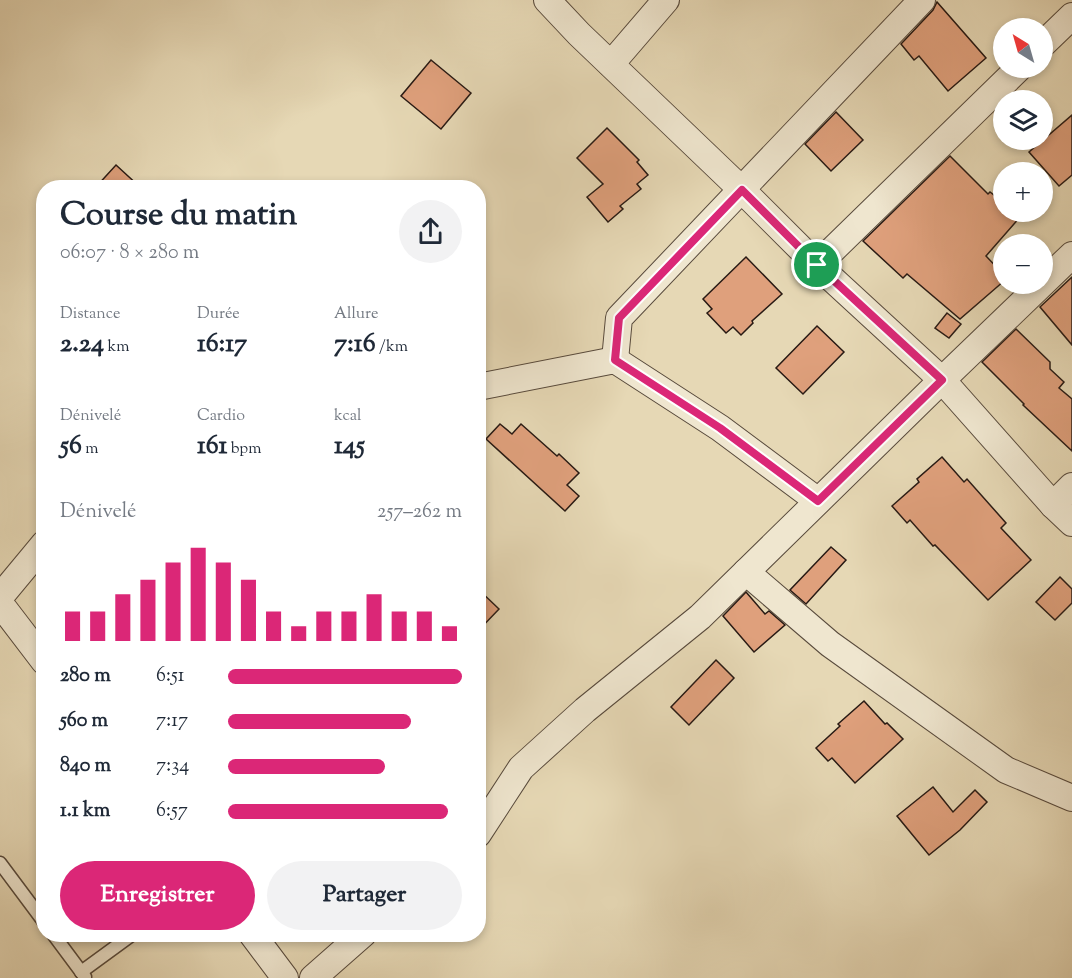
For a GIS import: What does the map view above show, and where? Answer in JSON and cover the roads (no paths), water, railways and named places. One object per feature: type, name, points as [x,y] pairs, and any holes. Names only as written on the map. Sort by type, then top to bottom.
[{"type":"street","points":[[546,0],[817,265],[942,380],[1053,505],[1072,523]]},
{"type":"street","points":[[611,64],[666,0]]},
{"type":"street","points":[[615,360],[619,318],[922,0]]},
{"type":"street","points":[[1053,34],[1072,15],[1058,0]]},
{"type":"street","points":[[817,265],[1009,78]]},
{"type":"street","points":[[486,822],[521,768],[585,710],[700,617],[1072,255]]},
{"type":"street","points":[[486,385],[615,360],[720,428],[818,501]]},
{"type":"street","points":[[1053,505],[1072,486]]},
{"type":"street","points":[[0,597],[36,554]]},
{"type":"street","points":[[746,572],[830,644],[1006,770],[1072,798]]},
{"type":"street","points":[[0,606],[36,651]]},
{"type":"street","points":[[258,942],[285,978]]},
{"type":"street","points":[[314,978],[354,942]]},
{"type":"lane","points":[[0,863],[36,911]]},
{"type":"lane","points":[[59,942],[83,975],[123,942]]}]
